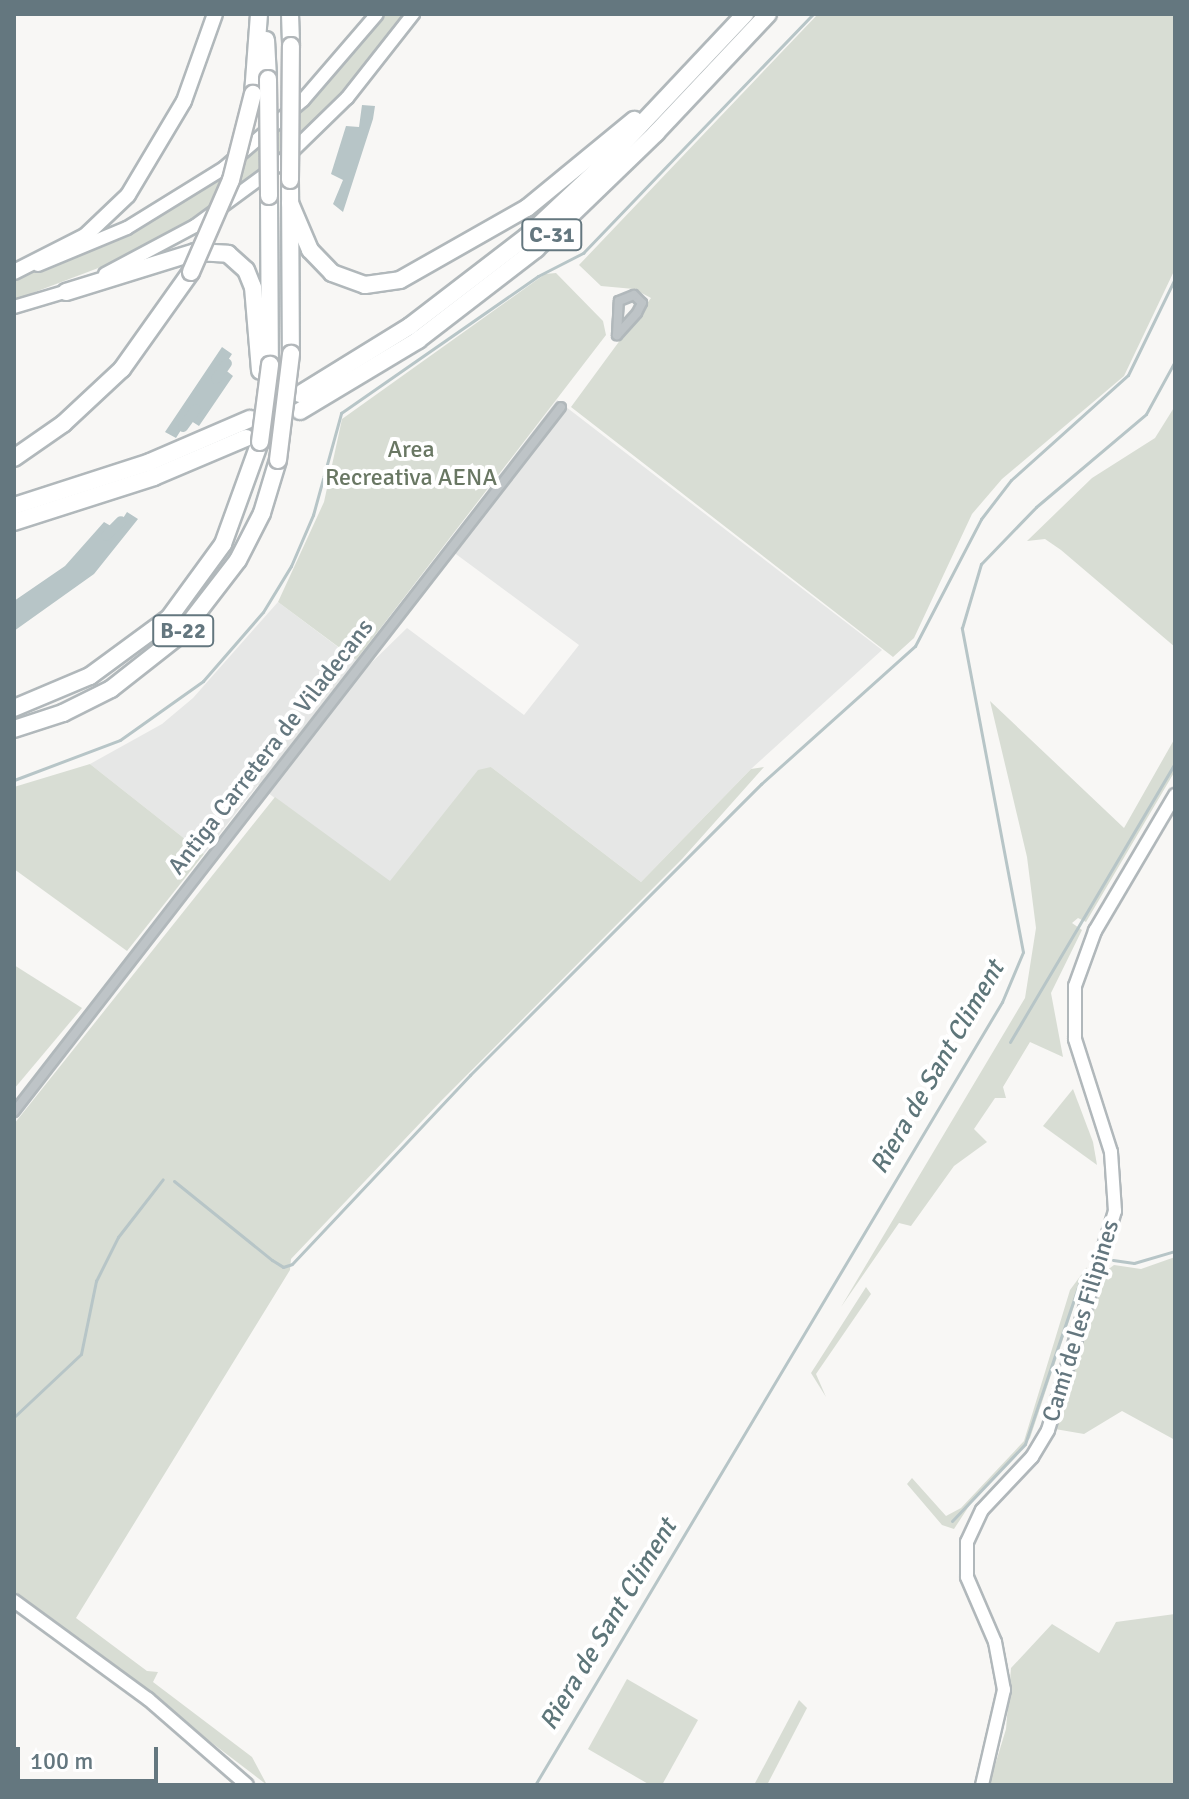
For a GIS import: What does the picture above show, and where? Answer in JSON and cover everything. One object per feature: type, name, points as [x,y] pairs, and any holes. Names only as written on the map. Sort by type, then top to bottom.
[{"type":"highway","points":[[14,708],[90,676],[169,618],[219,552],[253,473],[253,440],[265,368],[269,196],[268,79],[262,14]]},
{"type":"highway","points":[[14,458],[63,424],[122,369],[191,272],[231,180],[253,94],[262,14]]},
{"type":"highway","name":"B-22","points":[[14,729],[85,703],[134,674],[181,634],[238,560],[262,513],[278,460],[291,354],[290,14]]},
{"type":"highway","name":"C-31","points":[[300,394],[410,326],[495,263],[602,166],[745,14]]},
{"type":"highway","name":"C-31","points":[[300,411],[418,340],[536,249],[768,14]]},
{"type":"highway","points":[[290,203],[310,250],[332,273],[365,285],[400,280],[527,208],[689,73]]},
{"type":"highway","points":[[66,292],[195,252],[228,254],[246,270],[253,287],[265,368]]},
{"type":"highway","points":[[14,506],[150,462],[250,419]]},
{"type":"highway","points":[[14,522],[154,477],[253,440]]},
{"type":"main road","points":[[14,272],[85,236],[128,195],[184,101],[215,14]]},
{"type":"main road","points":[[14,272],[127,228],[224,168],[303,100],[377,14]]},
{"type":"main road","points":[[14,307],[66,292],[169,241],[256,183],[347,98],[413,14]]},
{"type":"main road","name":"Camí de les Filipines","points":[[982,1785],[1004,1690],[995,1642],[967,1577],[967,1542],[982,1510],[1041,1444],[1066,1380],[1116,1201],[1111,1152],[1075,1039],[1075,986],[1095,931],[1175,795]]},
{"type":"main road","points":[[14,1601],[148,1699],[247,1785]]},
{"type":"street","points":[[634,295],[642,303],[617,335],[619,301],[634,295]]},
{"type":"street","name":"Antiga Carretera de Viladecans","points":[[14,1112],[561,407]]},
{"type":"shaded area","points":[[362,105],[375,106],[373,119],[343,212],[333,204],[343,180],[331,174],[346,126],[359,127]]},
{"type":"shaded area","points":[[222,347],[232,354],[223,368],[233,376],[199,426],[188,419],[176,438],[165,432]]},
{"type":"shaded area","points":[[557,400],[882,650],[751,769],[641,882],[491,767],[393,890],[258,785],[204,854],[90,764],[162,724],[193,698],[278,602],[366,668],[407,628],[524,715],[579,645],[445,546]]},
{"type":"shaded area","points":[[127,512],[138,519],[94,574],[14,631],[14,601],[65,566],[104,522],[116,529]]},
{"type":"green space","points":[[380,14],[406,14],[321,118],[260,173],[188,223],[122,259],[14,300],[14,278],[114,240],[178,205],[251,154],[309,102]]},
{"type":"green space","points":[[818,14],[1175,14],[1175,269],[1124,376],[1002,479],[972,514],[914,638],[893,657],[571,407],[651,298],[634,289],[601,286],[579,265]]},
{"type":"green space","name":"Area Recreativa AENA","points":[[556,273],[603,321],[606,335],[356,660],[278,602],[324,502],[342,419],[545,274]]},
{"type":"green space","points":[[1175,406],[1175,647],[1061,550],[1045,539],[1027,541],[1092,478],[1155,438]]},
{"type":"green space","points":[[990,701],[1124,828],[1175,738],[1175,771],[1086,922],[1078,918],[1072,923],[1082,930],[1051,993],[1063,1057],[1030,1042],[1003,1087],[1006,1098],[995,1098],[974,1129],[987,1142],[954,1166],[911,1226],[899,1223],[841,1307],[1025,998],[1036,928],[1027,857]]},
{"type":"green space","points":[[90,764],[204,854],[127,951],[14,869],[14,787]]},
{"type":"green space","points":[[491,767],[641,882],[751,769],[764,767],[682,859],[441,1101],[291,1259],[290,1270],[76,1618],[147,1671],[158,1672],[153,1682],[252,1757],[267,1785],[14,1592],[14,1124],[275,797],[390,881],[478,770]]},
{"type":"green space","points":[[14,965],[82,1008],[14,1089]]},
{"type":"green space","points":[[1073,1089],[1093,1142],[1097,1165],[1043,1126]]},
{"type":"green space","points":[[1175,1257],[1175,1440],[1122,1411],[1084,1434],[1055,1429],[1106,1271],[1114,1265],[1141,1269]]},
{"type":"green space","points":[[1087,1267],[1030,1438],[971,1503],[954,1529],[942,1525],[907,1484],[912,1478],[946,1516],[961,1508],[1024,1441],[1070,1290]]},
{"type":"green space","points":[[866,1287],[871,1294],[816,1374],[826,1397],[811,1373]]},
{"type":"green space","points":[[1175,1614],[1175,1785],[989,1785],[1006,1729],[1011,1668],[1052,1624],[1099,1653],[1116,1622]]},
{"type":"green space","points":[[627,1679],[698,1720],[662,1785],[650,1785],[588,1749]]},
{"type":"green space","points":[[799,1700],[807,1708],[767,1785],[754,1785]]},
{"type":"waterway","points":[[14,780],[120,740],[203,681],[263,612],[291,566],[313,515],[341,413],[538,276],[583,253],[813,14]]},
{"type":"waterway","points":[[174,1181],[272,1260],[283,1267],[292,1264],[470,1075],[761,784],[915,646],[981,519],[1011,480],[1128,375],[1175,278]]},
{"type":"waterway","name":"Riera de Sant Climent","points":[[535,1785],[1002,1002],[1023,952],[962,628],[981,564],[1036,507],[1146,414],[1175,361]]},
{"type":"waterway","points":[[216,379],[227,363]]},
{"type":"waterway","points":[[183,427],[196,409]]},
{"type":"waterway","points":[[106,536],[121,521]]},
{"type":"waterway","points":[[1010,1042],[1175,763]]},
{"type":"waterway","points":[[14,1417],[81,1354],[96,1281],[118,1237],[163,1179]]},
{"type":"waterway","points":[[1113,1260],[1134,1263],[1175,1251]]},
{"type":"waterway","points":[[952,1521],[1025,1444],[1082,1276]]}]
